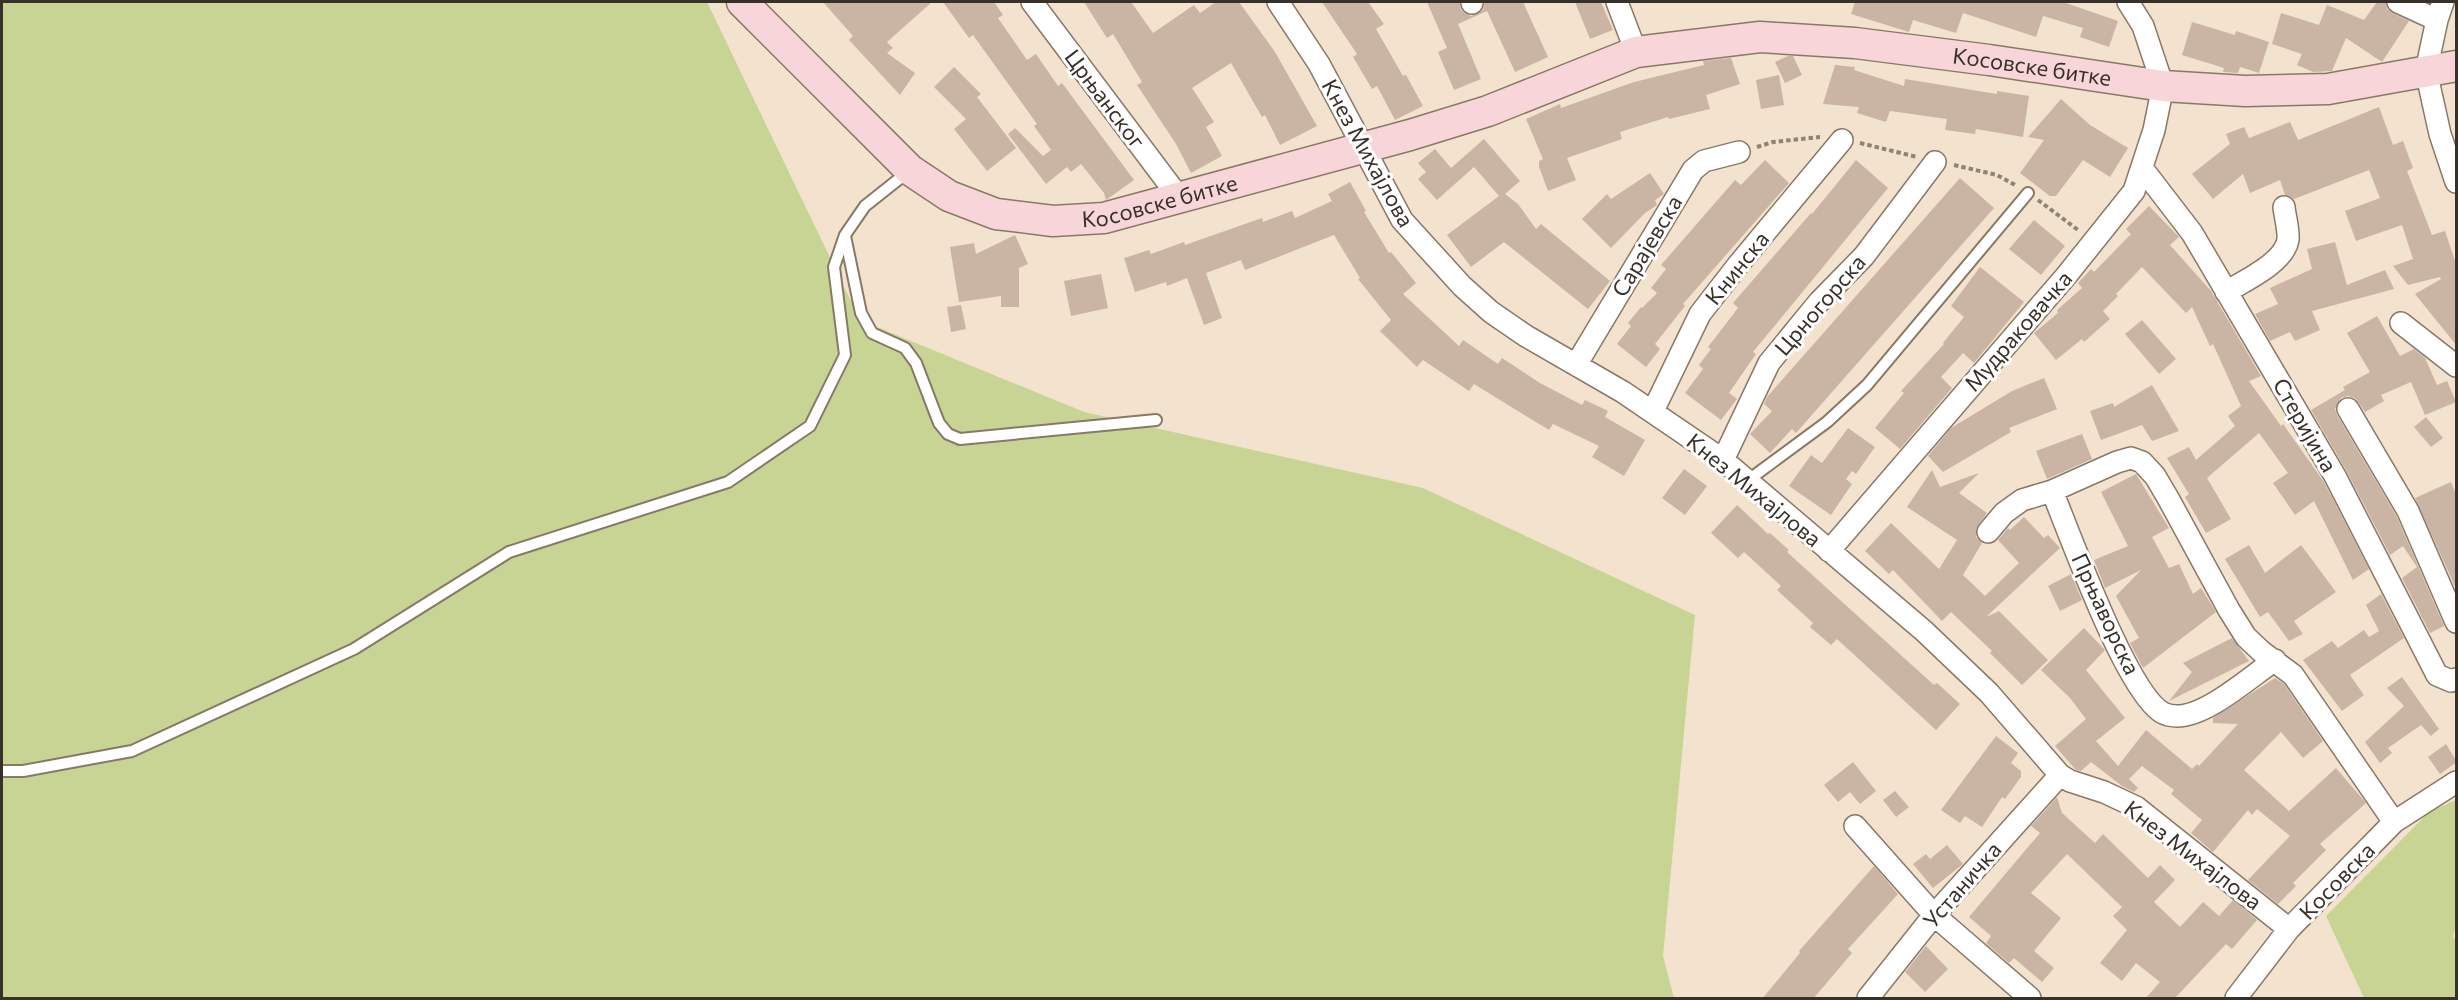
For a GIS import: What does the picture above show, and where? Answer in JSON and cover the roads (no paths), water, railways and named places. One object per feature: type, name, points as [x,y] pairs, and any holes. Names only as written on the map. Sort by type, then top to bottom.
[{"type":"street","name":"Косовске битке","points":[[742,2],[910,170],[949,196],[996,214],[1053,221],[1104,218],[1178,196],[1297,167],[1488,111],[1636,52],[1760,37],[1877,46],[2163,86],[2245,92],[2328,89],[2457,66]]},
{"type":"street","name":"Црњанског","points":[[1032,2],[1178,196]]},
{"type":"street","name":"Кнез Михајлова","points":[[1278,2],[1318,64],[1402,220],[1431,254],[1491,312],[1555,354],[1653,411],[1723,460],[1924,631],[1989,693],[2060,775],[2136,807],[2289,929]]},
{"type":"street","points":[[1617,2],[1636,52]]},
{"type":"street","points":[[2128,2],[2143,26],[2163,86]]},
{"type":"street","points":[[2398,2],[2440,10],[2426,71],[2440,134],[2455,174]]},
{"type":"street","name":"Мудраковачка","points":[[1829,551],[2094,242],[2134,191],[2154,130],[2163,86]]},
{"type":"street","name":"Книнска","points":[[1653,411],[1700,314],[1842,140]]},
{"type":"street","name":"Сарајевска","points":[[1576,365],[1693,170],[1704,161],[1739,152]]},
{"type":"street","name":"Црногорска","points":[[1723,460],[1769,363],[1819,302],[1864,256],[1935,162]]},
{"type":"street","name":"Стеријина","points":[[2142,168],[2192,233],[2335,476],[2437,675],[2451,681],[2457,679]]},
{"type":"street","points":[[2226,292],[2268,266],[2284,252],[2288,240],[2284,207]]},
{"type":"street","points":[[2401,323],[2457,366]]},
{"type":"street","points":[[2348,409],[2408,511],[2457,622]]},
{"type":"street","points":[[1988,532],[2004,513],[2022,500],[2052,491],[2117,462],[2131,458],[2142,462],[2163,490],[2246,637],[2293,675],[2394,822]]},
{"type":"street","name":"Прњаворска","points":[[2052,491],[2109,629],[2133,676],[2149,700],[2163,713],[2174,716],[2190,715],[2212,704],[2275,660]]},
{"type":"street","name":"Устаничка","points":[[1869,999],[1934,915],[2060,775]]},
{"type":"street","name":"Косовска","points":[[2236,999],[2289,929],[2394,822],[2457,783]]},
{"type":"street","points":[[1855,826],[1934,915],[2030,999]]},
{"type":"lane","points":[[2,771],[23,771],[132,751],[354,649],[509,552],[728,482],[810,426],[845,355],[834,267],[845,235],[865,206],[910,170]]},
{"type":"lane","points":[[1747,481],[1827,422],[1867,385],[2028,193]]},
{"type":"lane","points":[[845,235],[861,313],[872,333],[905,348],[916,363],[933,411],[948,434],[960,439],[1156,420]]}]
